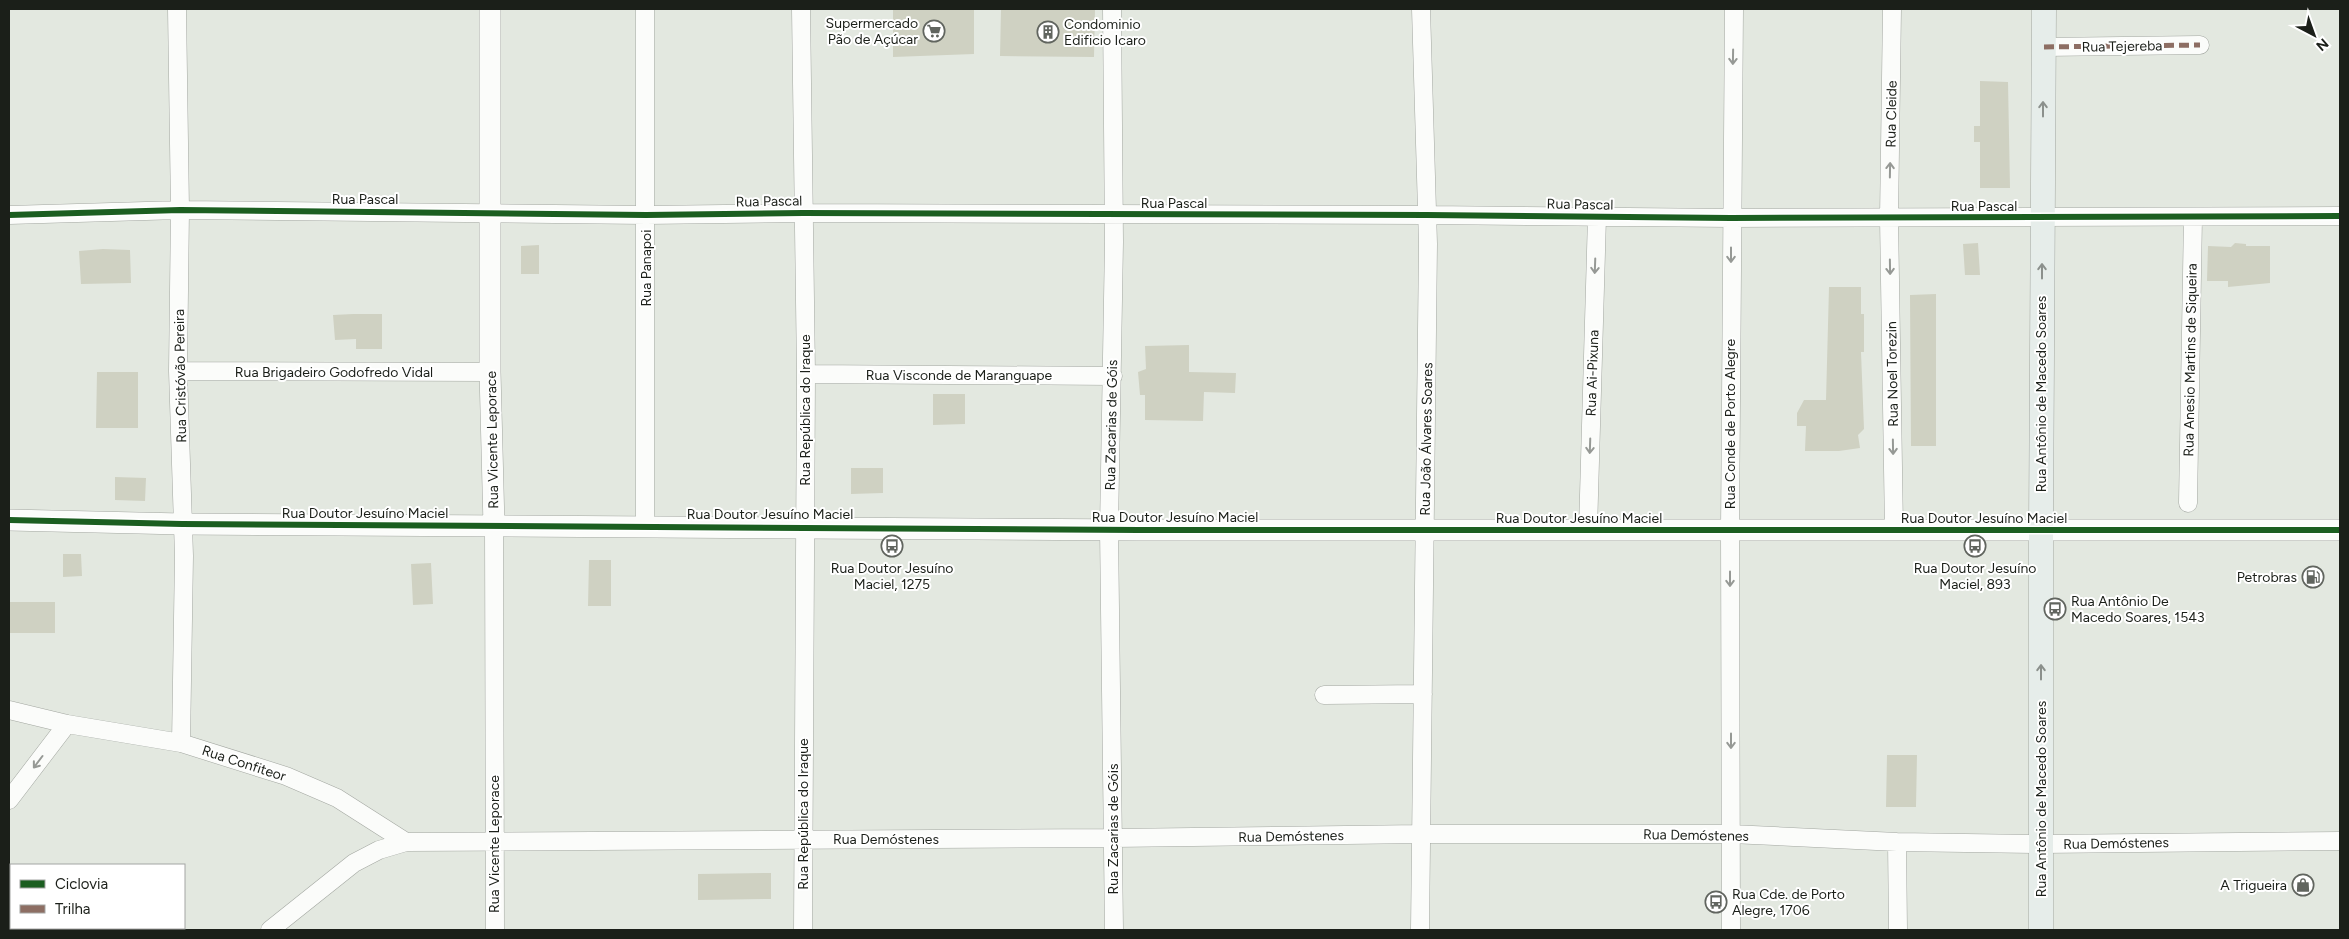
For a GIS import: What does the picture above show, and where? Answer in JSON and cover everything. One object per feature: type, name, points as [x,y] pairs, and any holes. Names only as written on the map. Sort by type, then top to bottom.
[{"type":"main road","name":"Rua Antônio de Macedo Soares","points":[[2041,930],[2044,9]]},
{"type":"street","name":"Rua Cristóvão Pereira","points":[[177,9],[180,210],[178,371],[182,524],[181,743]]},
{"type":"street","name":"Rua Vicente Leporace","points":[[490,9],[490,372],[494,526],[495,930]]},
{"type":"street","name":"Rua Panapoi","points":[[645,9],[645,526]]},
{"type":"street","name":"Rua República do Iraque","points":[[801,9],[806,374],[803,930]]},
{"type":"street","name":"Rua Zacarias de Góis","points":[[1112,9],[1113,216],[1109,530],[1114,930]]},
{"type":"street","name":"Rua João Álvares Soares","points":[[1420,930],[1427,215],[1421,9]]},
{"type":"street","name":"Rua Conde de Porto Alegre","points":[[1731,930],[1731,218],[1734,9]]},
{"type":"street","name":"Rua Cleide","points":[[1890,218],[1892,9]]},
{"type":"street","name":"Rua Tejereba","points":[[2044,47],[2200,45]]},
{"type":"street","name":"Rua Pascal","points":[[9,215],[180,210],[646,215],[803,213],[1731,218],[2340,216]]},
{"type":"street","name":"Rua Ai-Pixuna","points":[[1588,530],[1597,217]]},
{"type":"street","name":"Rua Anesio Martins de Siqueira","points":[[2188,503],[2193,217]]},
{"type":"street","name":"Rua Noel Torezin","points":[[1890,218],[1894,530]]},
{"type":"street","name":"Rua Brigadeiro Godofredo Vidal","points":[[178,371],[490,372]]},
{"type":"street","name":"Rua Visconde de Maranguape","points":[[806,374],[1112,376]]},
{"type":"street","name":"Rua Doutor Jesuíno Maciel","points":[[9,520],[182,524],[806,526],[1109,530],[2340,530]]},
{"type":"street","points":[[1324,695],[1423,694]]},
{"type":"street","name":"Rua Confiteor","points":[[9,710],[67,724],[181,743],[311,786],[337,798],[406,842]]},
{"type":"street","points":[[9,800],[67,724]]},
{"type":"street","name":"Rua Demóstenes","points":[[270,930],[354,863],[379,850],[406,842],[1114,838],[1421,834],[1731,834],[1898,842],[2041,844],[2340,841]]},
{"type":"street","points":[[1898,842],[1898,930]]},
{"type":"building","name":"Supermercado Pão de Açúcar","points":[[893,9],[974,9],[974,54],[893,57]]},
{"type":"building","name":"Condominio Edificio Icaro","points":[[1001,9],[1095,9],[1094,57],[1000,56]]},
{"type":"building","points":[[1980,81],[2008,82],[2010,188],[1980,188],[1980,142],[1974,142],[1974,126],[1980,126]]},
{"type":"building","points":[[1978,243],[1980,275],[1965,275],[1963,244]]},
{"type":"building","points":[[2235,243],[2246,244],[2246,246],[2270,246],[2270,283],[2228,287],[2228,281],[2207,281],[2208,246],[2231,247]]},
{"type":"building","points":[[539,245],[539,274],[521,274],[521,246]]},
{"type":"building","points":[[103,249],[130,250],[131,283],[81,284],[79,251]]},
{"type":"building","points":[[1829,287],[1861,287],[1861,314],[1864,314],[1864,352],[1861,352],[1864,429],[1858,435],[1860,448],[1839,451],[1805,451],[1806,426],[1797,426],[1797,413],[1804,400],[1826,400]]},
{"type":"building","points":[[1936,294],[1936,446],[1911,446],[1910,295]]},
{"type":"building","points":[[382,314],[382,349],[356,349],[356,339],[335,340],[333,315]]},
{"type":"building","points":[[1189,345],[1189,372],[1236,373],[1235,393],[1204,392],[1203,421],[1145,420],[1145,395],[1140,395],[1138,372],[1146,369],[1145,346]]},
{"type":"building","points":[[97,372],[138,372],[138,428],[96,428]]},
{"type":"building","points":[[933,394],[965,394],[965,424],[933,425]]},
{"type":"building","points":[[851,468],[883,468],[883,493],[851,494]]},
{"type":"building","points":[[115,477],[146,478],[145,501],[115,500]]},
{"type":"building","points":[[63,554],[81,554],[82,576],[63,577]]},
{"type":"building","points":[[589,560],[611,560],[611,606],[588,606]]},
{"type":"building","points":[[431,563],[433,604],[413,605],[411,564]]},
{"type":"building","points":[[9,602],[55,602],[55,633],[9,633]]},
{"type":"building","points":[[1887,755],[1917,755],[1916,807],[1886,807]]},
{"type":"building","points":[[771,873],[771,899],[698,900],[698,874]]},
{"type":"marked path","points":[[2044,47],[2200,45]]},
{"type":"cycle path","points":[[9,215],[180,210],[646,215],[803,213],[1731,218],[2340,216]]},
{"type":"cycle path","points":[[9,520],[182,524],[1139,530],[2340,530]]},
{"type":"place","name":"Supermercado Pão de Açúcar","points":[[934,31]]},
{"type":"place","name":"Condominio Edificio Icaro","points":[[1048,32]]},
{"type":"place","name":"Rua Doutor Jesuíno Maciel, 1275","points":[[892,546]]},
{"type":"place","name":"Rua Doutor Jesuíno Maciel, 893","points":[[1975,546]]},
{"type":"place","name":"Petrobras","points":[[2313,577]]},
{"type":"place","name":"Rua Antônio De Macedo Soares, 1543","points":[[2055,609]]},
{"type":"place","name":"A Trigueira","points":[[2303,885]]},
{"type":"place","name":"Rua Cde. de Porto Alegre, 1706","points":[[1716,902]]}]
